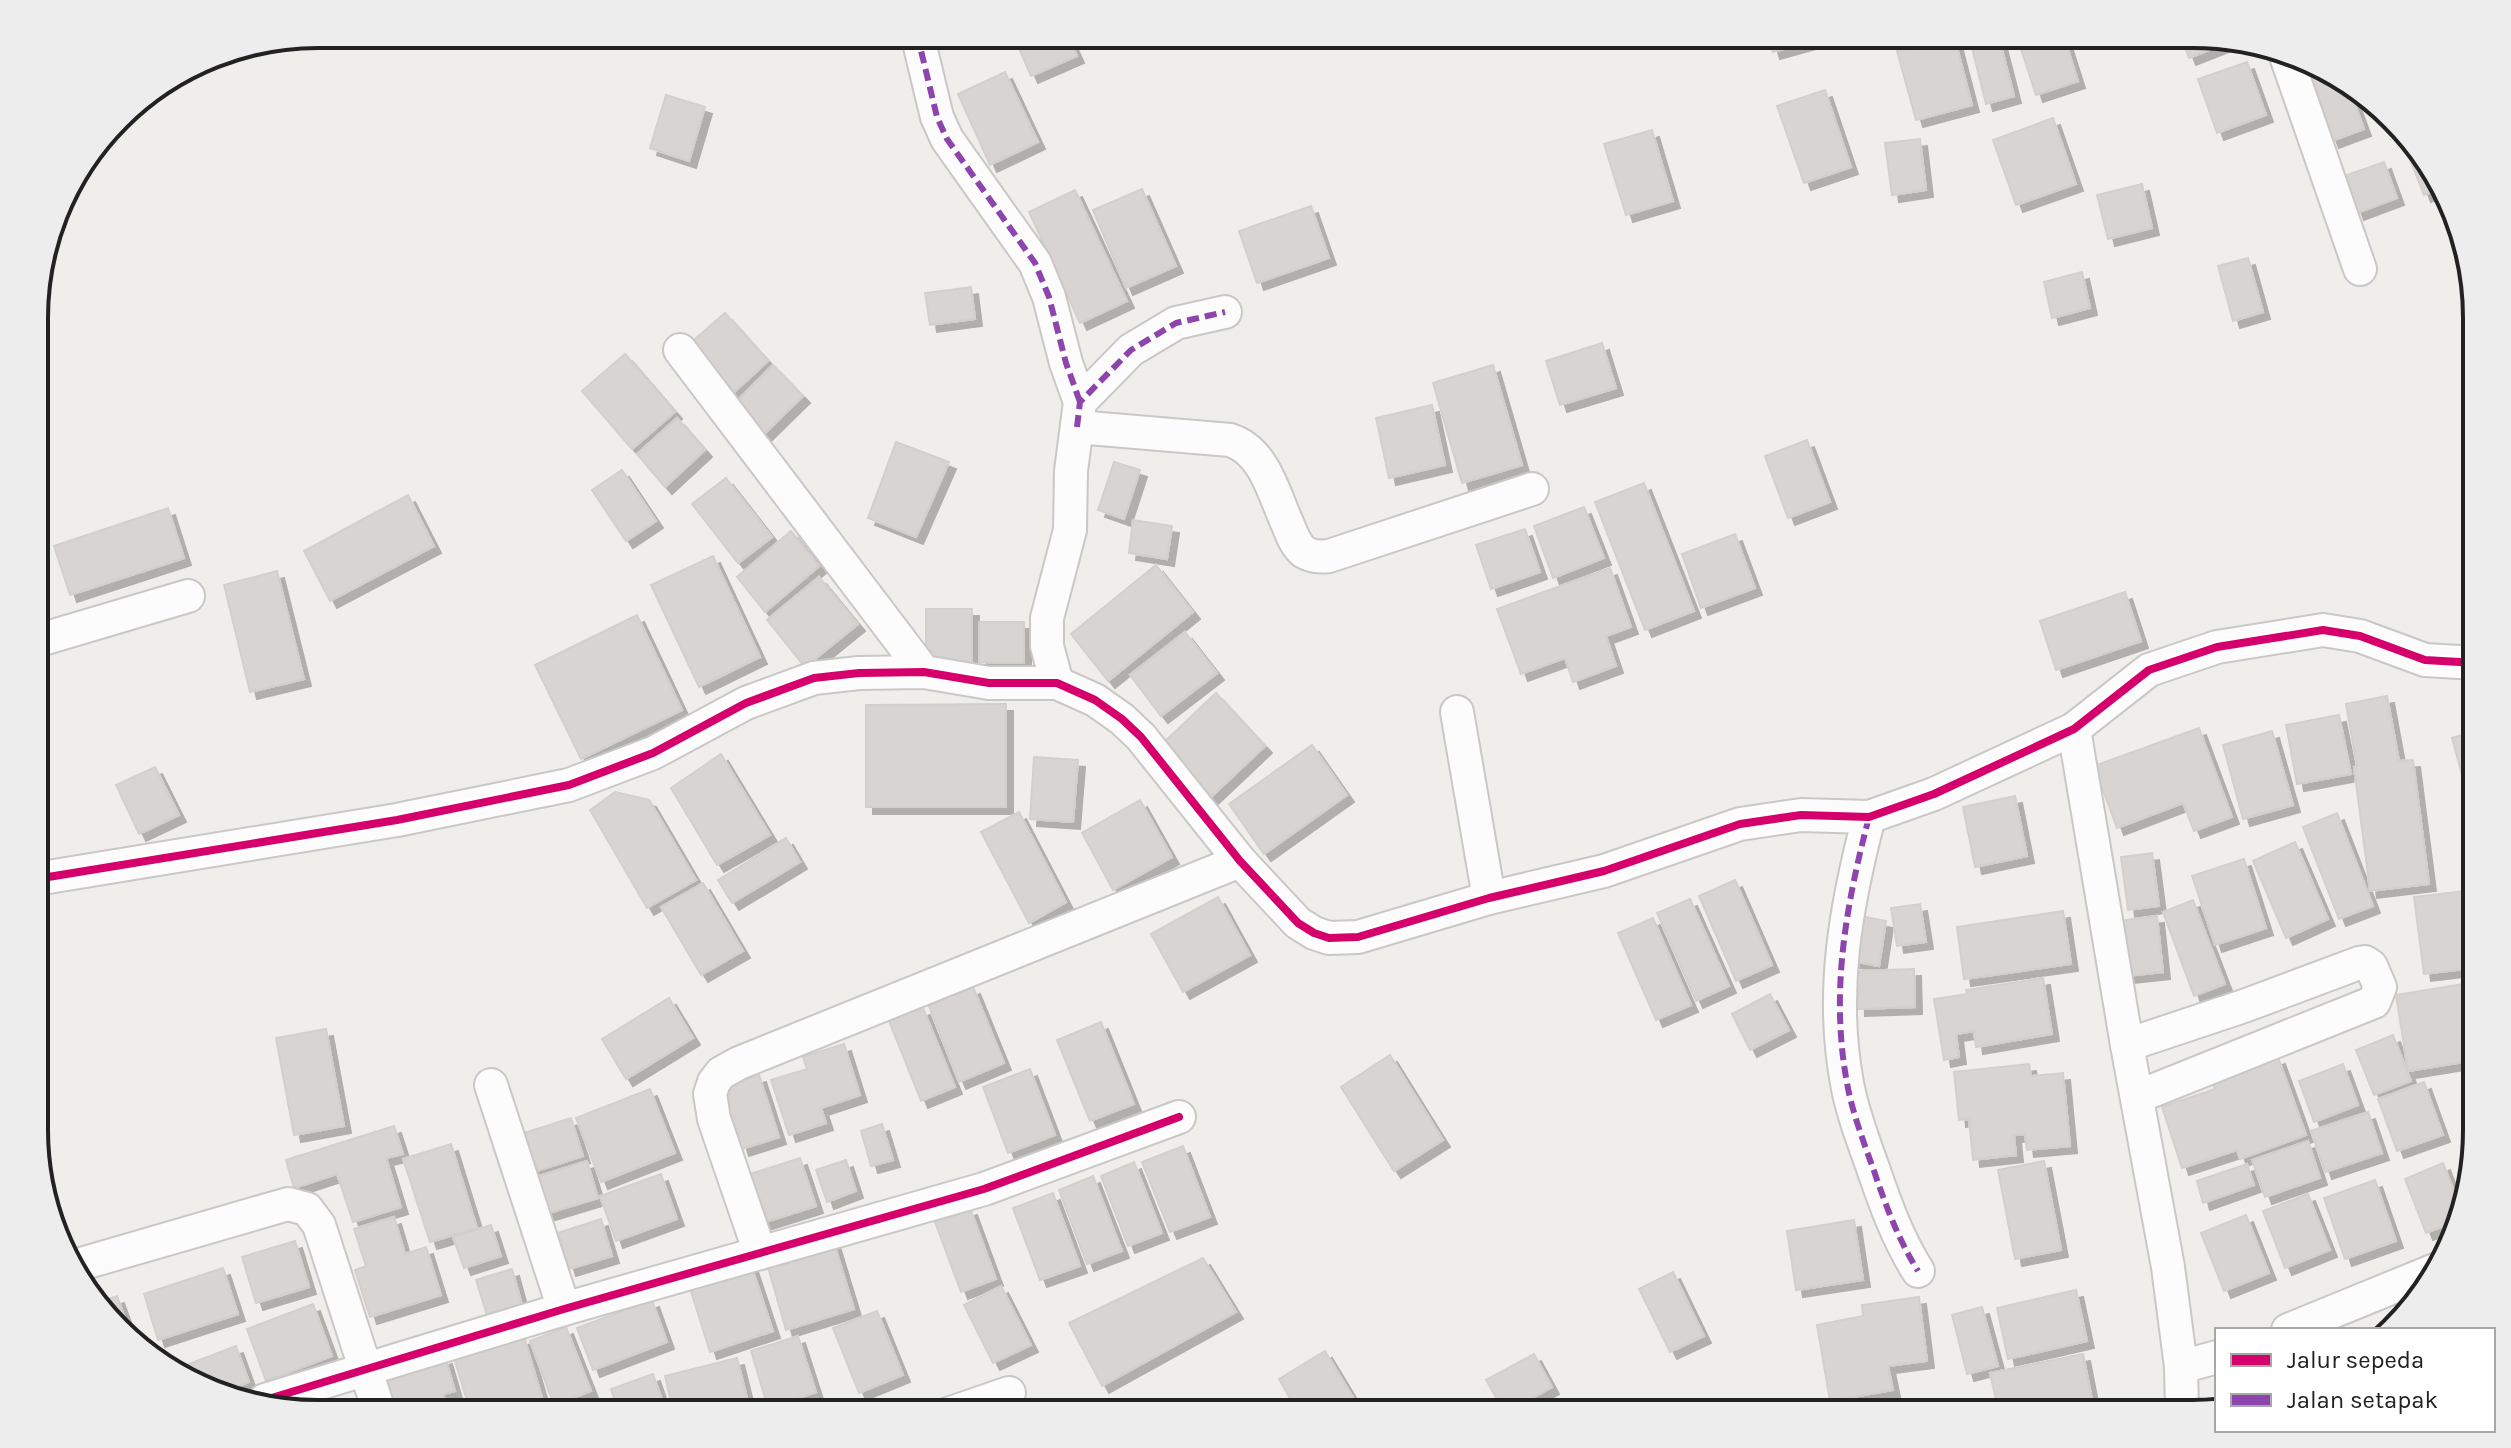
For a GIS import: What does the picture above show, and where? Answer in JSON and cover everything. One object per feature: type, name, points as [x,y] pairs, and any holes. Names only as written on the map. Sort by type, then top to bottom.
[{"type":"street","points":[[920,48],[937,117],[947,139],[1035,263],[1049,297],[1079,415],[1071,471],[1070,530],[1047,618],[1047,646],[1057,683]]},
{"type":"street","points":[[2290,67],[2360,269]]},
{"type":"street","points":[[1079,415],[1131,350],[1176,323],[1225,312]]},
{"type":"street","points":[[680,350],[924,672]]},
{"type":"street","points":[[1079,415],[1239,443],[1250,450],[1260,463],[1296,543],[1307,554],[1316,557],[1329,556],[1532,489]]},
{"type":"street","points":[[48,637],[188,596]]},
{"type":"street","points":[[48,877],[397,820],[569,785],[653,753],[746,703],[814,678],[859,673],[924,672],[989,683],[1057,683],[1095,700],[1141,737],[1240,861],[1298,923],[1329,938],[1358,937],[1489,898],[1604,871],[1740,824],[1801,815],[1869,817],[1934,794],[2074,729],[2149,670],[2217,647],[2323,630],[2360,636],[2425,660],[2462,662]]},
{"type":"street","points":[[1457,712],[1489,898]]},
{"type":"street","points":[[2074,729],[2168,1267],[2181,1367],[2182,1399]]},
{"type":"street","points":[[1869,817],[1852,884],[1841,951],[1838,1008],[1847,1084],[1866,1149],[1900,1243],[1918,1271]]},
{"type":"street","points":[[760,1253],[714,1119],[710,1094],[721,1073],[739,1063],[1240,861]]},
{"type":"street","points":[[2127,1045],[2359,963],[2365,962],[2371,966],[2380,987],[2374,1002],[2137,1097]]},
{"type":"street","points":[[491,1085],[564,1309]]},
{"type":"street","points":[[276,1397],[564,1309],[984,1189],[1179,1117]]},
{"type":"street","points":[[84,1263],[288,1204],[298,1205],[312,1215],[319,1225],[376,1400]]},
{"type":"street","points":[[2293,1328],[2419,1276]]},
{"type":"street","points":[[2181,1367],[2215,1358]]},
{"type":"street","points":[[990,1400],[1009,1393]]},
{"type":"building","points":[[1019,48],[1073,48],[1077,56],[1031,76]]},
{"type":"building","points":[[1908,48],[1957,48],[1972,105],[1916,120],[1897,51]]},
{"type":"building","points":[[1972,48],[2002,48],[2014,96],[1986,104]]},
{"type":"building","points":[[2021,48],[2067,48],[2078,81],[2036,95]]},
{"type":"building","points":[[2185,48],[2212,49],[2189,58]]},
{"type":"building","points":[[2247,62],[2266,115],[2217,133],[2198,79]]},
{"type":"building","points":[[1005,72],[1038,142],[990,165],[958,94]]},
{"type":"building","points":[[2306,74],[2354,102],[2364,129],[2332,141]]},
{"type":"building","points":[[1825,90],[1851,167],[1804,183],[1777,106]]},
{"type":"building","points":[[666,95],[705,107],[689,161],[650,148]]},
{"type":"building","points":[[2053,118],[2076,184],[2016,205],[1993,140]]},
{"type":"building","points":[[1652,130],[1673,201],[1626,215],[1604,144]]},
{"type":"building","points":[[1920,139],[1926,190],[1892,195],[1885,143]]},
{"type":"building","points":[[2409,158],[2431,192],[2424,195]]},
{"type":"building","points":[[2384,162],[2397,198],[2357,213],[2344,176]]},
{"type":"building","points":[[2142,184],[2152,228],[2108,239],[2097,195]]},
{"type":"building","points":[[1142,189],[1176,266],[1126,288],[1093,210]]},
{"type":"building","points":[[1075,190],[1127,301],[1080,323],[1029,212]]},
{"type":"building","points":[[1311,206],[1329,258],[1257,283],[1239,231]]},
{"type":"building","points":[[2248,258],[2263,312],[2233,321],[2218,266]]},
{"type":"building","points":[[2082,272],[2090,308],[2052,318],[2044,282]]},
{"type":"building","points":[[971,287],[975,319],[930,325],[925,293]]},
{"type":"building","points":[[725,313],[768,361],[732,394],[688,345]]},
{"type":"building","points":[[1602,343],[1616,388],[1560,405],[1546,361]]},
{"type":"building","points":[[625,354],[675,412],[632,449],[582,391]]},
{"type":"building","points":[[773,365],[803,396],[760,438],[731,407]]},
{"type":"building","points":[[1493,365],[1522,465],[1462,483],[1433,383]]},
{"type":"building","points":[[1432,405],[1445,465],[1389,478],[1376,418]]},
{"type":"building","points":[[677,418],[705,450],[665,487],[637,454]]},
{"type":"building","points":[[1807,440],[1830,502],[1788,518],[1765,456]]},
{"type":"building","points":[[896,442],[949,462],[916,537],[868,518]]},
{"type":"building","points":[[1114,462],[1140,470],[1124,519],[1098,510]]},
{"type":"building","points":[[622,470],[656,521],[626,541],[592,490]]},
{"type":"building","points":[[726,478],[772,537],[738,563],[692,504]]},
{"type":"building","points":[[1644,483],[1694,611],[1645,630],[1595,502]]},
{"type":"building","points":[[408,495],[434,546],[330,601],[304,551]]},
{"type":"building","points":[[1584,507],[1604,558],[1553,578],[1534,526]]},
{"type":"building","points":[[168,508],[184,558],[70,595],[54,546]]},
{"type":"building","points":[[1133,520],[1172,526],[1167,559],[1129,553]]},
{"type":"building","points":[[1525,529],[1540,572],[1491,589],[1476,545]]},
{"type":"building","points":[[791,531],[819,566],[765,612],[737,577]]},
{"type":"building","points":[[1735,534],[1755,588],[1701,608],[1682,554]]},
{"type":"building","points":[[713,556],[760,657],[699,687],[651,585]]},
{"type":"building","points":[[1156,565],[1193,612],[1108,681],[1071,634]]},
{"type":"building","points":[[1610,568],[1631,627],[1606,636],[1616,666],[1573,682],[1565,658],[1521,674],[1497,609]]},
{"type":"building","points":[[277,571],[304,679],[250,692],[224,585]]},
{"type":"building","points":[[819,577],[858,624],[805,667],[767,620]]},
{"type":"building","points":[[2125,592],[2141,641],[2056,670],[2040,621]]},
{"type":"building","points":[[926,609],[972,609],[972,663],[926,663]]},
{"type":"building","points":[[637,615],[682,710],[581,759],[535,665]]},
{"type":"building","points":[[979,622],[1024,622],[1024,663],[979,662]]},
{"type":"building","points":[[1185,632],[1217,673],[1161,716],[1130,675]]},
{"type":"building","points":[[1216,693],[1265,746],[1211,797],[1162,744]]},
{"type":"building","points":[[2387,696],[2399,761],[2413,760],[2429,884],[2370,891],[2354,767],[2357,766],[2346,704]]},
{"type":"building","points":[[1006,704],[1006,807],[866,807],[866,705]]},
{"type":"building","points":[[2339,715],[2351,774],[2297,784],[2286,725]]},
{"type":"building","points":[[2199,728],[2232,817],[2194,831],[2183,803],[2117,828],[2094,766]]},
{"type":"building","points":[[2272,731],[2293,805],[2243,819],[2223,745]]},
{"type":"building","points":[[2462,735],[2462,775],[2452,738]]},
{"type":"building","points":[[1312,745],[1347,795],[1264,854],[1229,804]]},
{"type":"building","points":[[721,754],[770,835],[717,865],[671,788]]},
{"type":"building","points":[[1034,757],[1078,760],[1073,822],[1030,819]]},
{"type":"building","points":[[155,767],[179,815],[139,834],[116,785]]},
{"type":"building","points":[[615,792],[649,800],[696,880],[647,908],[590,810]]},
{"type":"building","points":[[2015,796],[2027,856],[1975,867],[1963,807]]},
{"type":"building","points":[[1140,800],[1172,857],[1113,890],[1082,833]]},
{"type":"building","points":[[1019,812],[1066,902],[1029,923],[981,832]]},
{"type":"building","points":[[2337,813],[2373,906],[2339,919],[2303,827]]},
{"type":"building","points":[[786,838],[800,862],[732,903],[718,880]]},
{"type":"building","points":[[2295,842],[2328,919],[2286,938],[2253,861]]},
{"type":"building","points":[[2152,853],[2159,906],[2128,910],[2121,857]]},
{"type":"building","points":[[2244,859],[2266,928],[2215,945],[2192,876]]},
{"type":"building","points":[[1735,880],[1772,965],[1736,981],[1699,896]]},
{"type":"building","points":[[703,883],[743,951],[701,975],[661,907]]},
{"type":"building","points":[[2462,891],[2462,969],[2424,974],[2414,897]]},
{"type":"building","points":[[1218,897],[1250,955],[1183,992],[1151,934]]},
{"type":"building","points":[[1690,899],[1729,986],[1696,1001],[1657,913]]},
{"type":"building","points":[[2193,900],[2225,984],[2194,996],[2163,912]]},
{"type":"building","points":[[1920,904],[1926,942],[1897,946],[1891,908]]},
{"type":"building","points":[[2063,911],[2071,964],[1964,979],[1957,927]]},
{"type":"building","points":[[1855,915],[1886,921],[1879,966],[1847,960]]},
{"type":"building","points":[[2157,916],[2163,972],[2127,976],[2119,921]]},
{"type":"building","points":[[1653,918],[1691,1005],[1656,1020],[1618,933]]},
{"type":"building","points":[[1914,969],[1915,1007],[1858,1009],[1857,971]]},
{"type":"building","points":[[2043,978],[2052,1034],[1976,1047],[1974,1031],[1956,1034],[1959,1057],[1944,1060],[1934,999],[1967,994],[1966,990]]},
{"type":"building","points":[[2462,984],[2462,1062],[2408,1071],[2396,995]]},
{"type":"building","points":[[973,987],[1004,1063],[959,1082],[929,1006]]},
{"type":"building","points":[[1770,994],[1789,1030],[1750,1050],[1732,1014]]},
{"type":"building","points":[[669,998],[693,1038],[626,1079],[602,1039]]},
{"type":"building","points":[[923,1008],[955,1087],[921,1101],[889,1021]]},
{"type":"building","points":[[1101,1022],[1134,1104],[1090,1121],[1057,1040]]},
{"type":"building","points":[[326,1029],[344,1126],[294,1135],[276,1038]]},
{"type":"building","points":[[2393,1035],[2411,1081],[2374,1095],[2356,1050]]},
{"type":"building","points":[[844,1044],[860,1095],[821,1108],[826,1123],[789,1135],[771,1080],[807,1069],[803,1057]]},
{"type":"building","points":[[1390,1055],[1443,1140],[1394,1171],[1341,1087]]},
{"type":"building","points":[[2278,1057],[2306,1135],[2240,1159],[2237,1150],[2182,1168],[2162,1107],[2215,1089],[2212,1080]]},
{"type":"building","points":[[2029,1064],[2031,1076],[2063,1073],[2070,1146],[2027,1150],[2025,1134],[2014,1135],[2016,1155],[1973,1160],[1969,1119],[1959,1120],[1954,1072]]},
{"type":"building","points":[[2343,1064],[2358,1105],[2314,1122],[2299,1081]]},
{"type":"building","points":[[1030,1069],[1055,1135],[1008,1153],[983,1087]]},
{"type":"building","points":[[759,1075],[779,1137],[742,1149],[722,1087]]},
{"type":"building","points":[[2424,1082],[2443,1135],[2397,1151],[2378,1099]]},
{"type":"building","points":[[650,1089],[675,1153],[601,1182],[576,1118]]},
{"type":"building","points":[[2368,1112],[2382,1153],[2325,1172],[2311,1131]]},
{"type":"building","points":[[571,1118],[583,1156],[527,1174],[515,1136]]},
{"type":"building","points":[[882,1124],[893,1160],[871,1166],[861,1131]]},
{"type":"building","points":[[394,1126],[403,1154],[386,1158],[401,1207],[353,1222],[337,1174],[294,1188],[286,1160]]},
{"type":"building","points":[[2308,1141],[2320,1178],[2265,1197],[2252,1160]]},
{"type":"building","points":[[451,1144],[477,1228],[430,1242],[403,1159]]},
{"type":"building","points":[[1183,1146],[1210,1217],[1170,1232],[1142,1162]]},
{"type":"building","points":[[800,1158],[816,1206],[759,1224],[744,1176]]},
{"type":"building","points":[[846,1160],[856,1191],[827,1202],[816,1170]]},
{"type":"building","points":[[587,1161],[598,1198],[542,1215],[530,1179]]},
{"type":"building","points":[[2044,1161],[2061,1250],[2015,1259],[1998,1170]]},
{"type":"building","points":[[1134,1162],[1162,1233],[1128,1246],[1101,1176]]},
{"type":"building","points":[[2443,1163],[2455,1194],[2445,1226],[2426,1233],[2405,1179]]},
{"type":"building","points":[[2247,1164],[2254,1185],[2203,1203],[2197,1181]]},
{"type":"building","points":[[661,1174],[677,1219],[616,1241],[600,1196]]},
{"type":"building","points":[[1093,1176],[1122,1251],[1087,1264],[1059,1190]]},
{"type":"building","points":[[2375,1180],[2396,1241],[2345,1259],[2324,1198]]},
{"type":"building","points":[[1053,1193],[1080,1266],[1040,1280],[1013,1208]]},
{"type":"building","points":[[2308,1194],[2330,1250],[2285,1268],[2263,1211]]},
{"type":"building","points":[[970,1208],[996,1279],[961,1292],[935,1222]]},
{"type":"building","points":[[2246,1215],[2269,1273],[2224,1291],[2201,1233]]},
{"type":"building","points":[[394,1217],[405,1254],[426,1247],[441,1295],[370,1317],[355,1270],[366,1266],[354,1229]]},
{"type":"building","points":[[601,1219],[612,1256],[569,1269],[558,1233]]},
{"type":"building","points":[[1854,1220],[1863,1280],[1796,1290],[1787,1231]]},
{"type":"building","points":[[491,1225],[501,1256],[464,1268],[453,1237]]},
{"type":"building","points":[[833,1240],[854,1309],[786,1330],[766,1260]]},
{"type":"building","points":[[295,1241],[309,1287],[256,1303],[242,1257]]},
{"type":"building","points":[[1203,1258],[1236,1312],[1102,1386],[1069,1323]]},
{"type":"building","points":[[750,1262],[773,1331],[710,1352],[688,1282]]},
{"type":"building","points":[[223,1268],[238,1314],[158,1340],[144,1294]]},
{"type":"building","points":[[512,1269],[522,1305],[487,1315],[476,1280]]},
{"type":"building","points":[[1673,1272],[1704,1336],[1670,1352],[1639,1289]]},
{"type":"building","points":[[1001,1286],[1031,1345],[993,1363],[964,1305]]},
{"type":"building","points":[[2076,1290],[2087,1341],[2008,1359],[1997,1308]]},
{"type":"building","points":[[117,1296],[125,1319],[108,1299]]},
{"type":"building","points":[[1919,1297],[1927,1361],[1888,1366],[1893,1390],[1830,1399],[1817,1325],[1863,1316],[1862,1305]]},
{"type":"building","points":[[652,1300],[667,1342],[593,1370],[577,1328]]},
{"type":"building","points":[[313,1304],[332,1356],[266,1381],[247,1329]]},
{"type":"building","points":[[1982,1307],[1998,1366],[1967,1374],[1952,1315]]},
{"type":"building","points":[[877,1311],[903,1375],[859,1393],[833,1328]]},
{"type":"building","points":[[566,1327],[591,1391],[568,1400],[552,1400],[530,1341]]},
{"type":"building","points":[[798,1336],[816,1392],[793,1400],[766,1400],[751,1351]]},
{"type":"building","points":[[524,1337],[543,1400],[467,1400],[454,1358]]},
{"type":"building","points":[[236,1346],[249,1382],[236,1387],[186,1365]]},
{"type":"building","points":[[1325,1351],[1354,1399],[1291,1399],[1279,1379]]},
{"type":"building","points":[[1534,1354],[1552,1387],[1530,1399],[1497,1399],[1486,1380]]},
{"type":"building","points":[[2083,1354],[2092,1399],[1996,1399],[1990,1373]]},
{"type":"building","points":[[445,1357],[455,1391],[443,1394],[445,1400],[389,1400],[382,1377]]},
{"type":"building","points":[[737,1358],[747,1400],[671,1400],[665,1376]]},
{"type":"building","points":[[653,1374],[662,1400],[614,1400],[611,1389]]},
{"type":"marked path","points":[[920,48],[937,117],[947,139],[1035,263],[1049,297],[1080,402]]},
{"type":"marked path","points":[[1077,427],[1080,402],[1131,350],[1176,323],[1225,312]]},
{"type":"marked path","points":[[1869,817],[1853,883],[1843,949],[1840,982],[1842,1049],[1849,1094],[1862,1138],[1893,1222],[1918,1271]]},
{"type":"cycle path","points":[[48,877],[397,820],[569,785],[653,753],[746,703],[814,678],[859,673],[924,672],[989,683],[1057,683],[1095,700],[1141,737],[1240,861],[1298,923],[1329,938],[1358,937],[1489,898],[1604,871],[1740,824],[1801,815],[1869,817],[1934,794],[2074,729],[2149,670],[2217,647],[2323,630],[2360,636],[2425,660],[2462,662]]},
{"type":"cycle path","points":[[276,1397],[564,1309],[984,1189],[1179,1117]]}]
